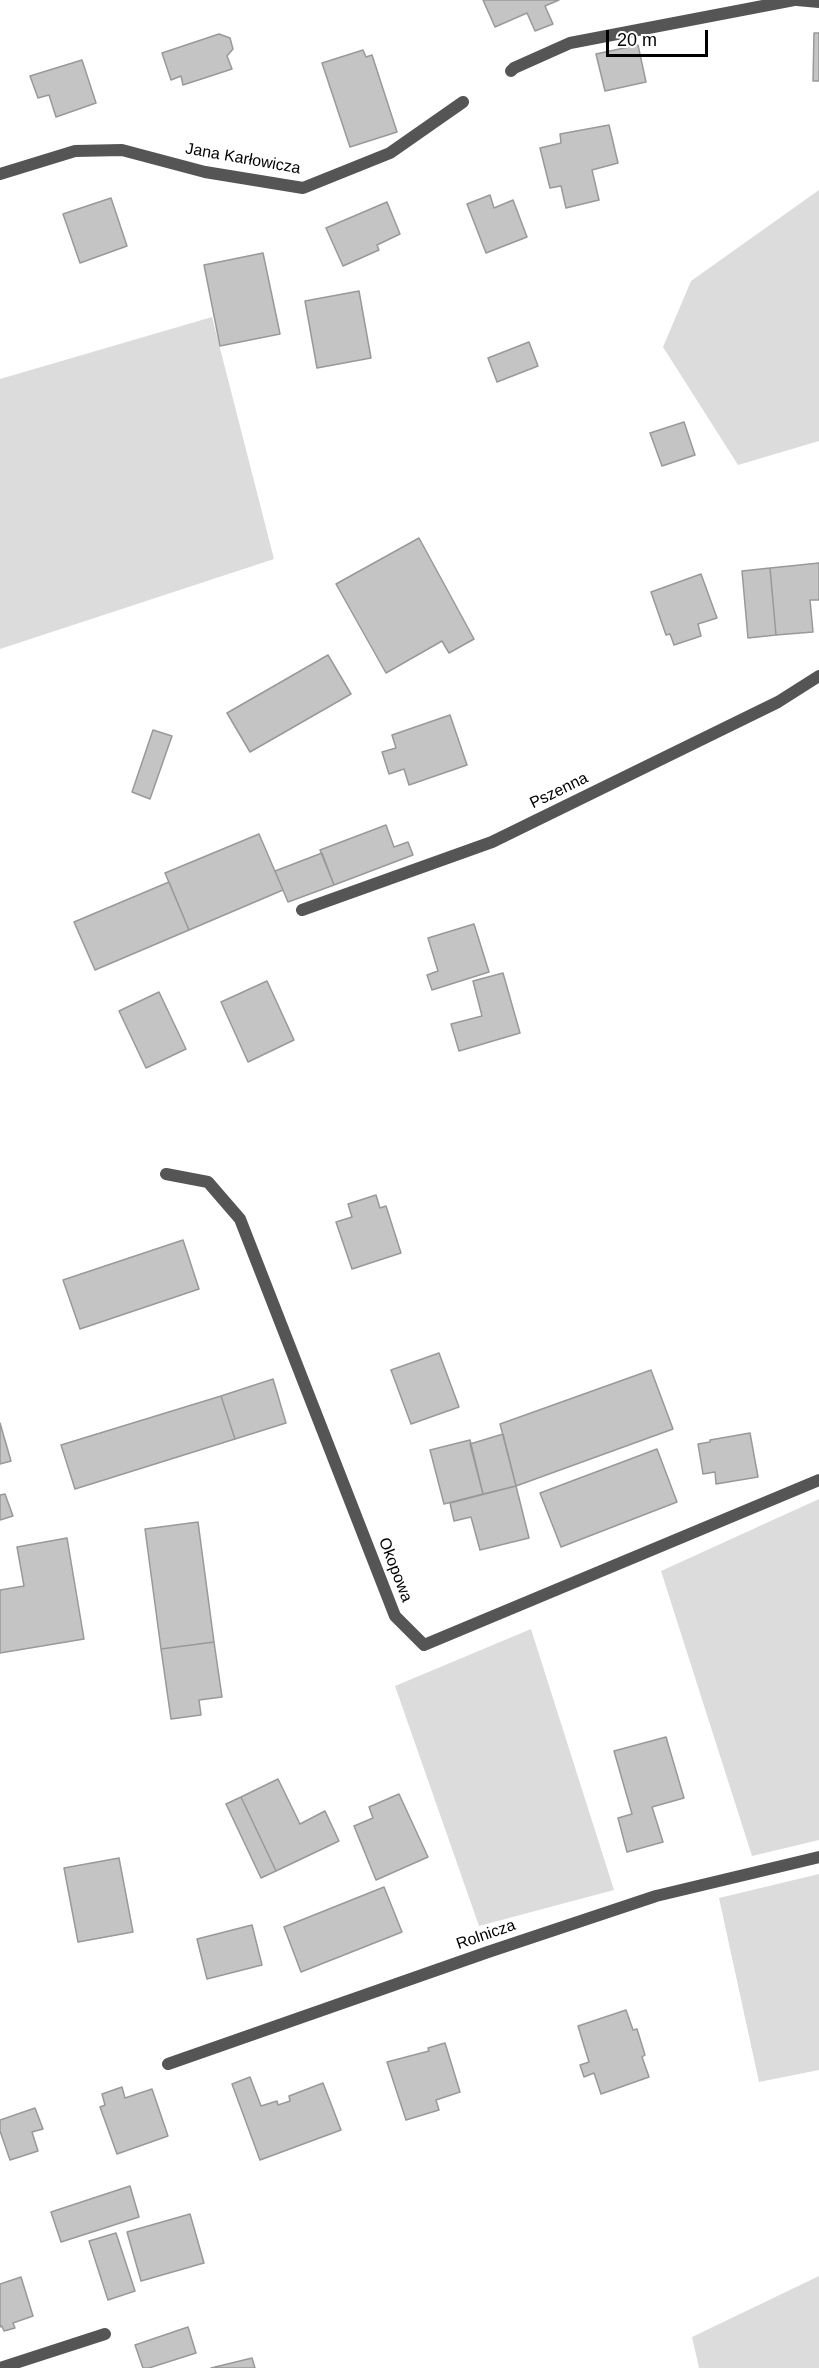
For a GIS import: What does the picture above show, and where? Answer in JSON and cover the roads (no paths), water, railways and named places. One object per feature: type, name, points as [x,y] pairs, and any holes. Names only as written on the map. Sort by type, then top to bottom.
[{"type":"street","points":[[511,71],[570,43],[796,0],[819,2]]},
{"type":"street","name":"Jana Karłowicza","points":[[0,174],[75,151],[122,150],[205,172],[303,188],[390,153],[463,102]]},
{"type":"street","name":"Pszenna","points":[[302,910],[492,842],[778,702],[819,676]]},
{"type":"street","name":"Okopowa","points":[[166,1174],[208,1182],[240,1219],[394,1616],[424,1645],[819,1480]]},
{"type":"street","name":"Rolnicza","points":[[168,2064],[477,1955],[656,1896],[819,1857]]},
{"type":"street","points":[[0,2368],[105,2334]]}]
